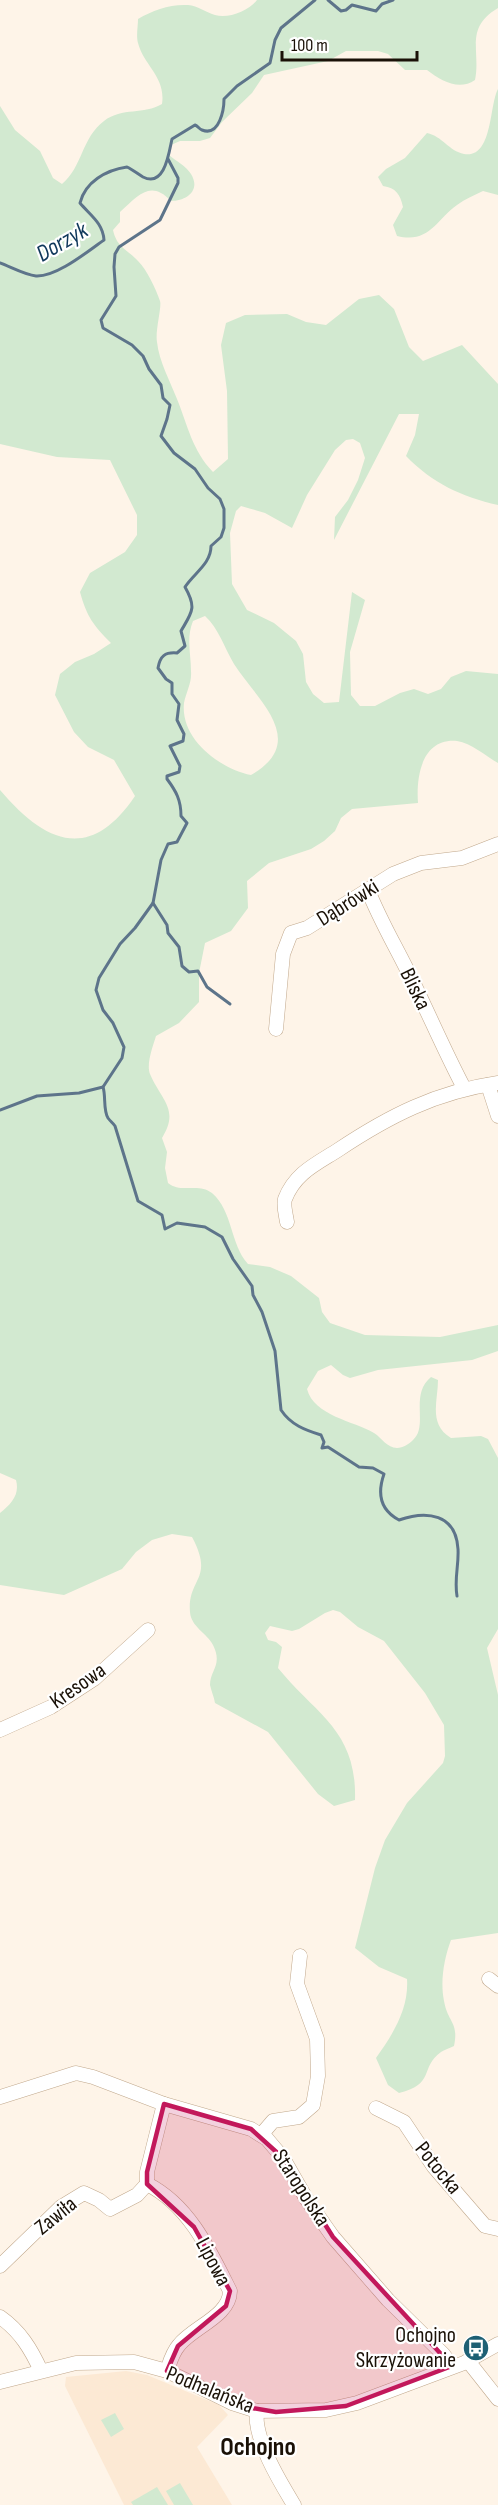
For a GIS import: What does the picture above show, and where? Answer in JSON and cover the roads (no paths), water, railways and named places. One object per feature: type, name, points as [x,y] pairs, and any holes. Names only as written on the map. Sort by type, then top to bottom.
[{"type":"street","name":"Dąbrówki","points":[[276,1029],[283,954],[291,933],[308,928],[393,874],[421,863],[462,858],[498,844]]},
{"type":"street","name":"Bliska","points":[[368,890],[385,930],[414,982],[440,1042],[464,1088]]},
{"type":"street","points":[[287,1222],[284,1201],[302,1172],[393,1116],[415,1105],[464,1088],[493,1084],[498,1116]]},
{"type":"street","name":"Kresowa","points":[[0,1731],[51,1707],[94,1679],[148,1630]]},
{"type":"street","points":[[261,2135],[273,2121],[299,2117],[313,2105],[318,2076],[317,2039],[297,1984],[300,1956]]},
{"type":"street","name":"Staropolska","points":[[0,2097],[76,2073],[93,2077],[165,2104],[230,2121],[261,2135],[283,2157],[306,2200],[333,2237],[388,2300],[443,2354],[452,2366]]},
{"type":"street","points":[[147,2184],[147,2172],[165,2104]]},
{"type":"street","name":"Potocka","points":[[376,2108],[404,2122],[434,2167],[485,2226],[498,2229]]},
{"type":"street","name":"Zawiła","points":[[0,2266],[61,2207],[84,2193],[99,2200],[110,2209],[137,2195],[147,2184]]},
{"type":"street","name":"Lipowa","points":[[147,2184],[176,2205],[194,2227],[230,2291],[230,2299],[226,2306],[178,2346],[167,2372]]},
{"type":"street","points":[[0,2317],[14,2328],[28,2345],[41,2371]]},
{"type":"street","name":"Podhalańska","points":[[0,2382],[76,2363],[113,2361],[141,2363],[167,2372],[232,2403],[257,2411],[336,2408],[357,2403],[468,2361],[498,2344]]},
{"type":"street","points":[[468,2361],[498,2399]]},
{"type":"street","points":[[257,2411],[255,2423],[261,2441],[278,2479],[294,2505]]},
{"type":"waterway","name":"Dorzyk","points":[[0,263],[27,274],[44,275],[63,268],[104,240],[99,224],[80,203],[86,189],[104,174],[127,167],[143,177],[156,178],[165,167],[172,139],[195,125],[208,131],[217,126],[224,99],[237,86],[270,63],[275,40],[281,28],[315,0]]},
{"type":"waterway","name":"Dorzyk","points":[[328,0],[341,11],[352,5],[376,11],[382,4],[393,0]]},
{"type":"waterway","points":[[0,1110],[37,1096],[79,1093],[103,1087],[122,1058],[124,1047],[113,1023],[103,1010],[96,990],[99,978],[120,944],[153,903],[161,860],[168,844],[177,842],[187,823],[181,816],[177,796],[167,779],[167,776],[179,772],[180,766],[170,746],[183,741],[184,734],[177,720],[179,704],[172,694],[172,683],[158,668],[164,656],[177,653],[185,646],[181,631],[192,610],[191,600],[185,587],[205,563],[211,546],[221,537],[224,528],[224,509],[220,499],[208,488],[195,469],[174,453],[161,436],[170,405],[163,398],[161,385],[143,356],[132,345],[103,328],[101,320],[116,296],[115,254],[119,247],[160,220],[178,183],[178,178],[168,159]]},
{"type":"waterway","points":[[153,903],[167,925],[168,933],[179,947],[182,966],[189,972],[198,971],[207,987],[230,1004]]},
{"type":"waterway","points":[[103,1087],[106,1115],[115,1126],[138,1201],[162,1215],[165,1229],[177,1223],[205,1227],[222,1237],[233,1259],[252,1286],[253,1295],[262,1312],[275,1351],[281,1410],[294,1423],[321,1435],[324,1442],[322,1448],[328,1447],[359,1467],[373,1468],[384,1474],[381,1488],[382,1501],[393,1516],[399,1520],[420,1515],[429,1516],[446,1522],[452,1528],[458,1549],[457,1596]]},
{"type":"place","name":"Ochojno Skrzyżowanie","points":[[476,2348]]},
{"type":"district","name":"Ochojno","points":[[258,2447]]}]
